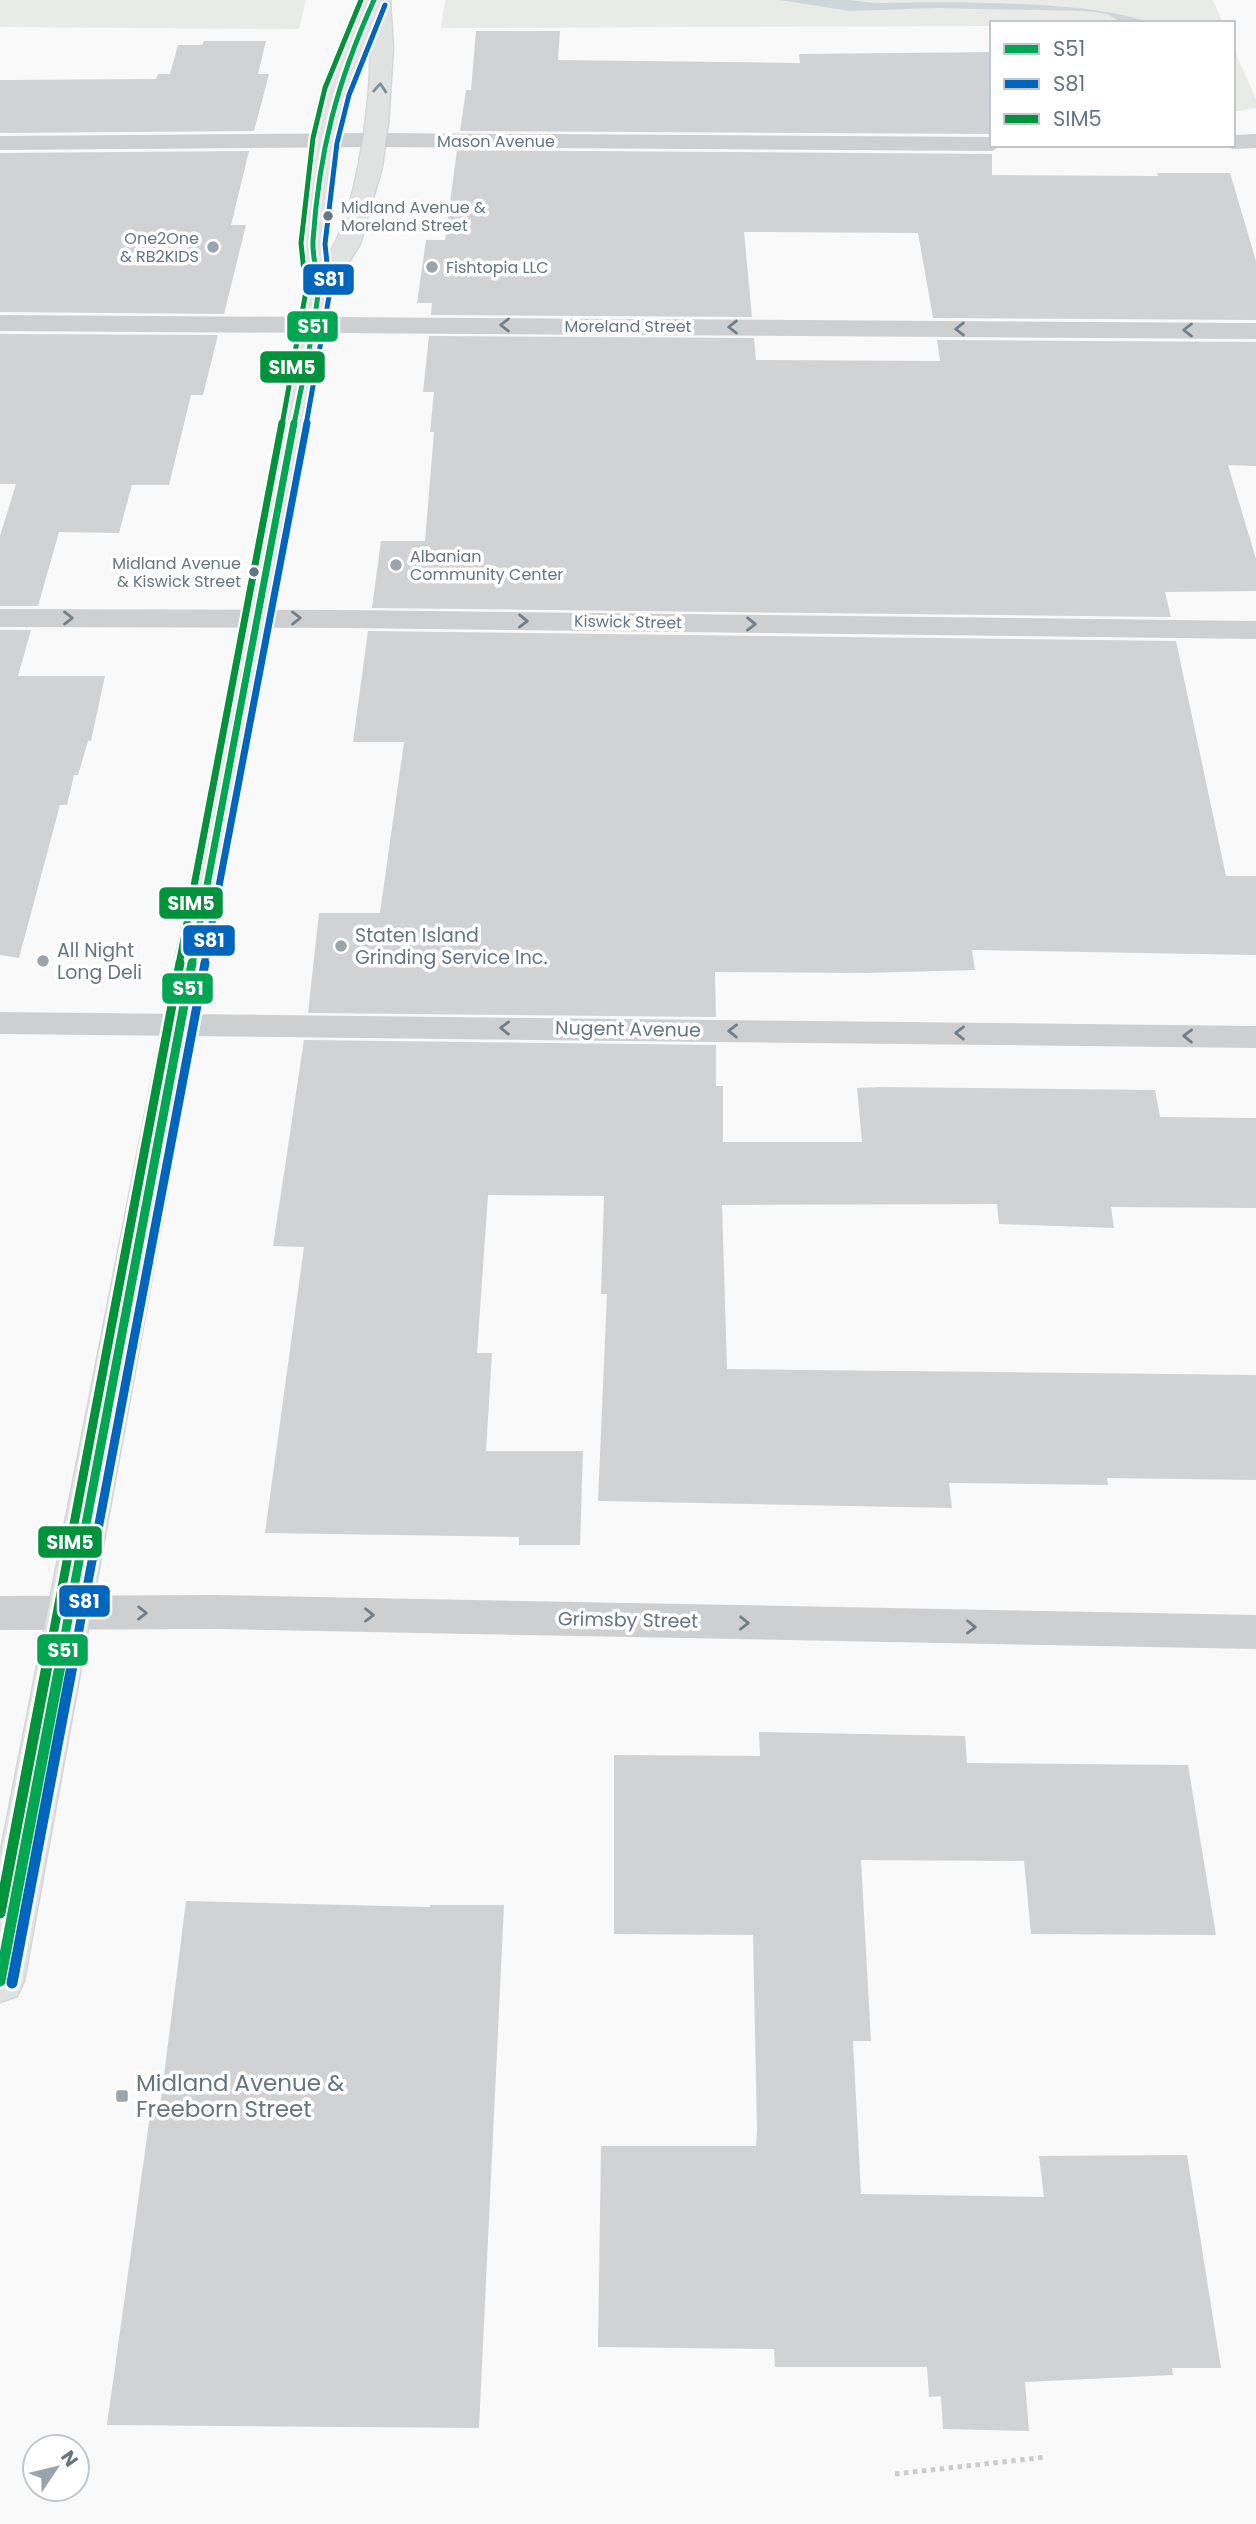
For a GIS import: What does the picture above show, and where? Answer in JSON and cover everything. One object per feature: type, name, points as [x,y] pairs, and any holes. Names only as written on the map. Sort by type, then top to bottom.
[{"type":"main road","points":[[316,307],[348,244],[374,140],[382,48],[376,0]]},
{"type":"main road","points":[[0,1981],[316,307],[313,244],[325,141],[352,49],[376,0]]},
{"type":"street","name":"Mason Avenue","points":[[0,143],[374,140],[990,144]]},
{"type":"street","points":[[1235,142],[1256,141]]},
{"type":"street","name":"Moreland Street","points":[[0,323],[316,307],[1256,331]]},
{"type":"street","name":"Kiswick Street","points":[[0,618],[258,618],[1256,630]]},
{"type":"street","name":"Nugent Avenue","points":[[0,1023],[1256,1037]]},
{"type":"street","name":"Grimsby Street","points":[[0,1613],[215,1612],[1256,1632]]},
{"type":"path","points":[[895,2474],[1046,2457]]},
{"type":"shaded area","points":[[0,0],[306,0],[299,29],[0,27]]},
{"type":"shaded area","points":[[445,0],[1213,0],[1222,21],[990,21],[990,26],[441,28]]},
{"type":"shaded area","points":[[780,0],[1058,6],[1125,15],[1144,21],[1119,21],[1107,14],[1087,11],[935,8],[850,11]]},
{"type":"shaded area","points":[[1235,52],[1256,99],[1256,108],[1235,112]]},
{"type":"building","points":[[476,31],[560,31],[558,60],[800,63],[799,54],[990,52],[990,134],[460,131],[466,90],[471,90]]},
{"type":"building","points":[[204,41],[266,41],[258,74],[269,74],[254,131],[0,133],[0,80],[156,79],[158,74],[170,74],[178,45],[202,45]]},
{"type":"building","points":[[457,150],[992,154],[992,175],[1158,176],[1157,173],[1230,173],[1256,261],[1256,320],[933,318],[918,233],[744,232],[752,317],[431,315],[432,303],[417,303],[426,240],[445,240]]},
{"type":"building","points":[[249,151],[231,225],[246,225],[224,314],[0,312],[0,153]]},
{"type":"building","points":[[0,334],[218,335],[203,395],[191,395],[169,485],[132,485],[119,533],[59,532],[38,606],[0,606],[0,536],[16,484],[0,484]]},
{"type":"building","points":[[429,336],[754,338],[756,360],[940,361],[937,340],[1256,342],[1256,466],[1228,465],[1256,559],[1256,591],[1165,592],[1171,617],[372,608],[381,541],[425,541],[434,432],[430,432],[434,392],[423,392]]},
{"type":"building","points":[[0,630],[31,630],[18,676],[105,676],[91,741],[88,741],[78,775],[74,775],[67,805],[60,805],[19,958],[0,955]]},
{"type":"building","points":[[368,631],[1176,641],[1226,876],[1256,876],[1256,955],[972,950],[975,970],[864,973],[715,972],[716,1017],[308,1013],[319,913],[380,913],[404,742],[353,742]]},
{"type":"building","points":[[304,1040],[716,1045],[716,1086],[723,1086],[723,1142],[862,1142],[857,1088],[1155,1090],[1160,1117],[1256,1118],[1256,1208],[1111,1207],[1114,1228],[999,1224],[997,1204],[722,1205],[727,1369],[1256,1375],[1256,1480],[1107,1478],[1108,1485],[949,1483],[952,1508],[598,1501],[607,1294],[601,1294],[604,1196],[488,1195],[477,1353],[492,1353],[486,1451],[583,1451],[580,1545],[519,1545],[519,1537],[265,1533],[304,1247],[273,1246]]},
{"type":"building","points":[[759,1732],[965,1736],[967,1763],[1188,1765],[1216,1935],[1031,1934],[1024,1861],[861,1860],[871,2041],[853,2041],[861,2194],[1044,2197],[1039,2156],[1187,2155],[1221,2368],[1172,2368],[1173,2375],[1025,2382],[1029,2431],[943,2429],[941,2396],[929,2397],[927,2367],[775,2367],[774,2349],[598,2347],[601,2146],[756,2146],[757,2130],[753,1935],[614,1934],[614,1755],[760,1756]]},
{"type":"building","points":[[186,1901],[430,1907],[504,1905],[479,2428],[107,2425],[150,2115],[159,2115]]},
{"type":"transit line","name":"SIM5","points":[[0,1913],[301,322],[306,291],[301,243],[313,138],[325,88],[361,0]]},
{"type":"transit line","name":"S51","points":[[0,1981],[313,324],[318,291],[313,244],[325,141],[337,92],[352,49],[374,0]]},
{"type":"transit line","name":"S81","points":[[12,1983],[325,326],[330,291],[325,244],[337,143],[349,95],[385,5]]},
{"type":"place","name":"Midland Avenue & Moreland Street","points":[[328,216]]},
{"type":"place","name":"One2One & RB2KIDS","points":[[213,247]]},
{"type":"place","name":"Fishtopia LLC","points":[[432,267]]},
{"type":"place","name":"Albanian Community Center","points":[[396,565]]},
{"type":"place","name":"Midland Avenue & Kiswick Street","points":[[254,572]]},
{"type":"place","name":"Staten Island Grinding Service Inc.","points":[[341,946]]},
{"type":"place","name":"All Night Long Deli","points":[[43,961]]},
{"type":"place","name":"Midland Avenue & Freeborn Street","points":[[122,2096]]}]
